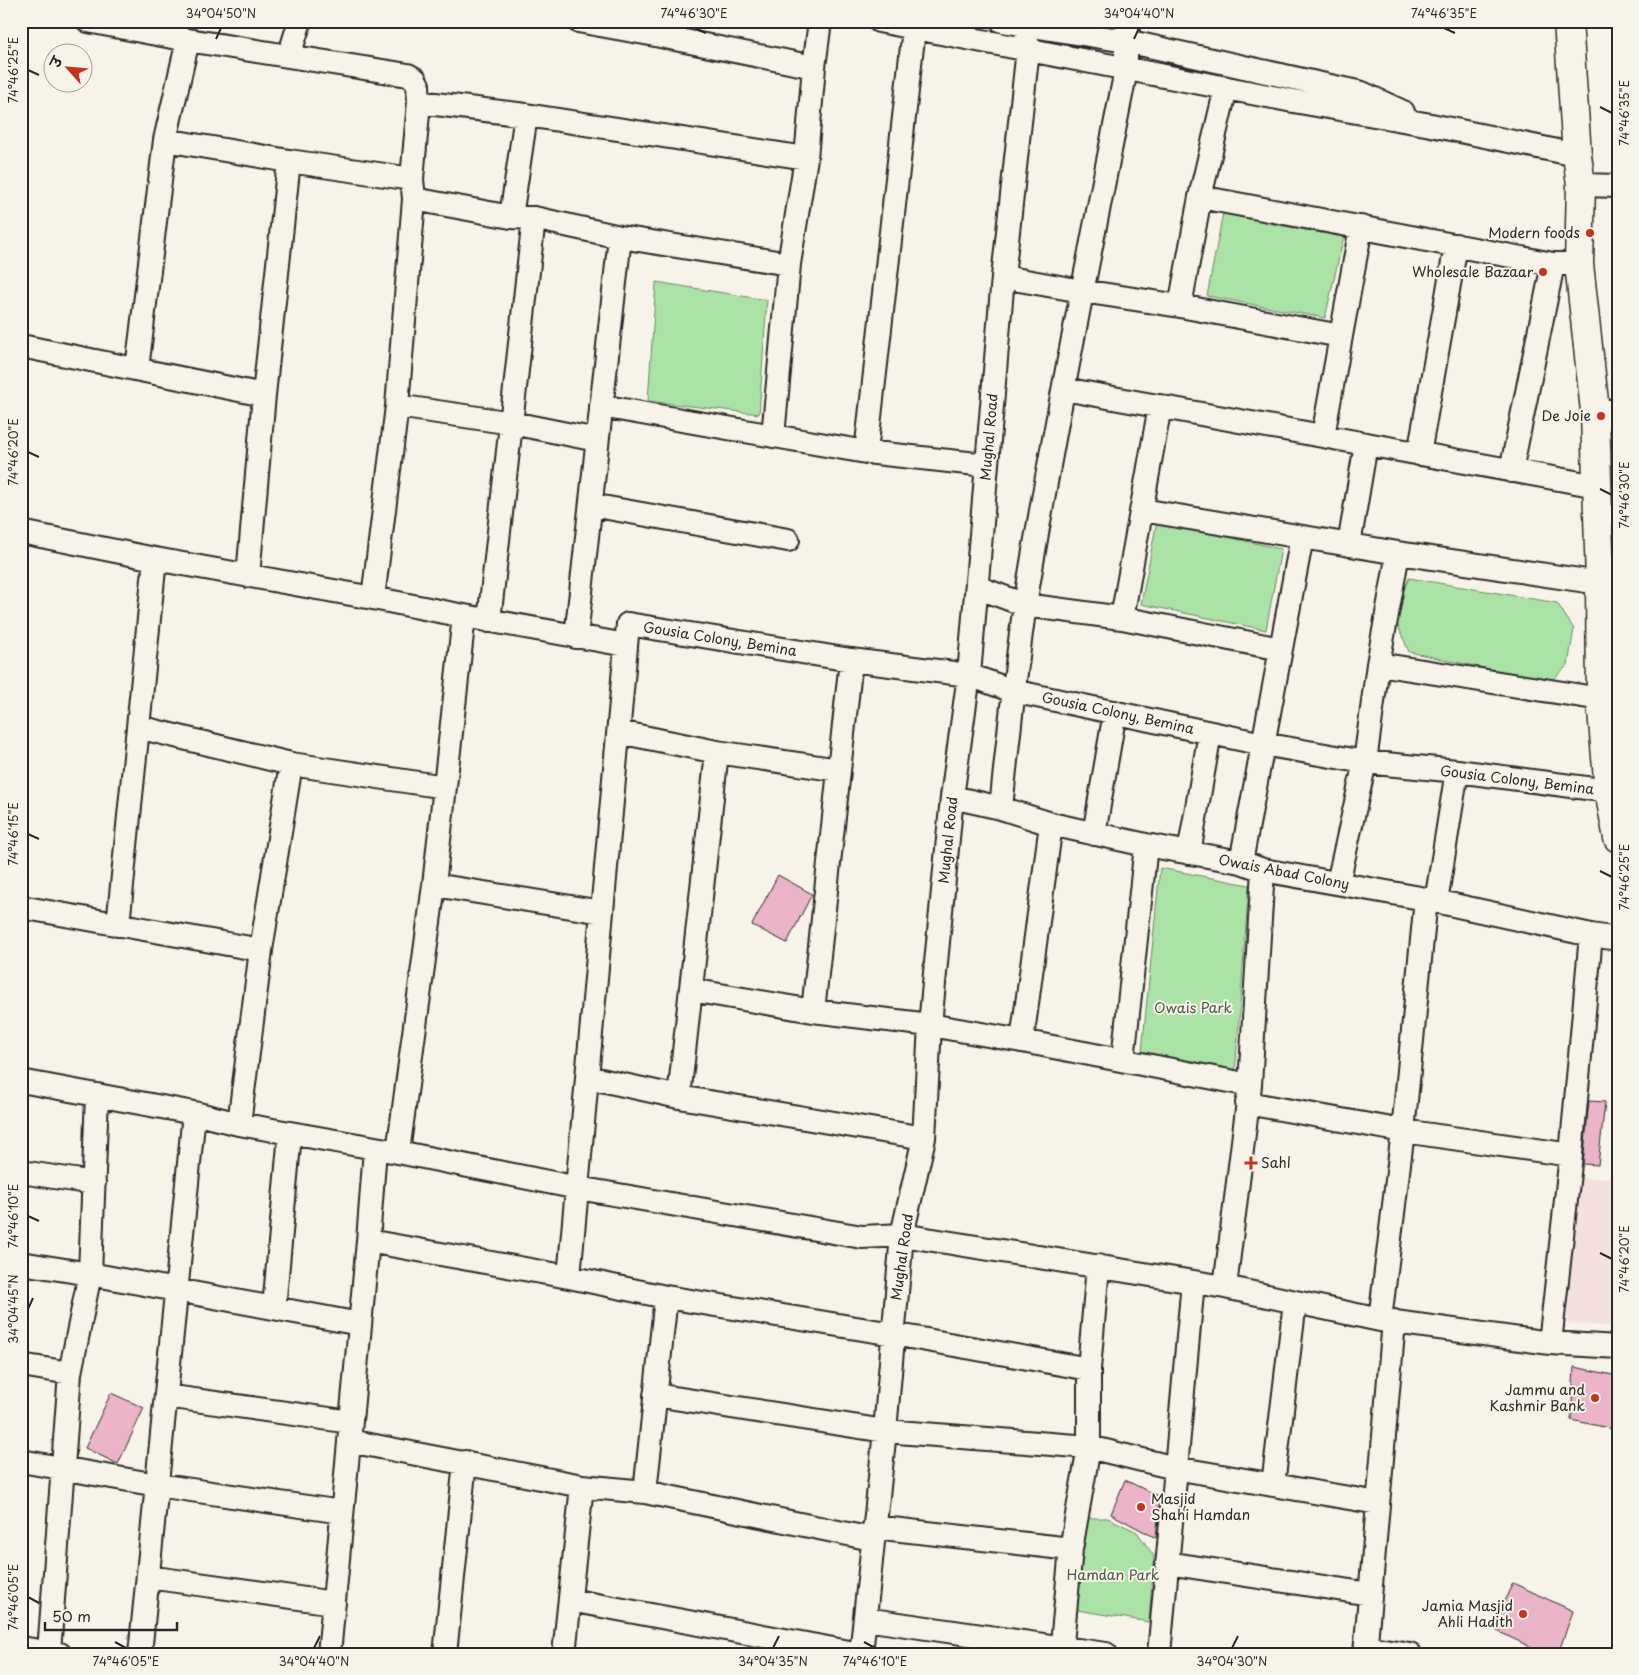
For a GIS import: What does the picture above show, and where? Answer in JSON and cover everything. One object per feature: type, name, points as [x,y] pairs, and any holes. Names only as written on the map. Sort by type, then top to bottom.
[{"type":"main road","points":[[1568,21],[1577,155],[1581,185],[1566,264],[1606,411],[1597,486],[1609,583],[1601,698],[1618,838]]},
{"type":"street","points":[[88,21],[188,40],[408,75],[418,85],[419,102],[397,406],[372,598]]},
{"type":"street","points":[[289,56],[300,21]]},
{"type":"street","points":[[578,21],[651,28],[814,67]]},
{"type":"street","points":[[773,436],[789,264],[806,158],[820,21]]},
{"type":"street","points":[[880,21],[1126,70],[1431,125],[1577,155]]},
{"type":"street","points":[[1002,21],[1025,25],[1127,31],[1362,93],[1431,125]]},
{"type":"street","name":"Mughal Road","points":[[861,1654],[885,1431],[902,1235],[924,1138],[930,1025],[952,797],[977,587],[986,465],[1028,50],[1025,25]]},
{"type":"street","points":[[866,452],[914,29]]},
{"type":"street","points":[[1001,808],[1013,690],[1026,605],[1082,291],[1126,70],[1127,31]]},
{"type":"street","points":[[137,369],[165,140],[188,40]]},
{"type":"street","points":[[1180,306],[1200,197],[1226,88]]},
{"type":"street","points":[[419,102],[526,115],[806,158]]},
{"type":"street","points":[[511,218],[526,115]]},
{"type":"street","points":[[165,140],[289,161],[413,189],[511,218],[534,218],[620,237],[789,264]]},
{"type":"street","points":[[248,576],[264,394],[289,161]]},
{"type":"street","points":[[1581,185],[1618,186]]},
{"type":"street","points":[[1200,197],[1566,264],[1511,471]]},
{"type":"street","points":[[489,621],[534,218]]},
{"type":"street","points":[[1323,436],[1361,227]]},
{"type":"street","points":[[576,637],[620,237]]},
{"type":"street","points":[[1419,454],[1456,245]]},
{"type":"street","points":[[1004,276],[1341,336]]},
{"type":"street","points":[[21,346],[264,394]]},
{"type":"street","points":[[1064,389],[1597,486]]},
{"type":"street","points":[[397,406],[512,423],[597,440]]},
{"type":"street","points":[[601,406],[866,452],[986,465]]},
{"type":"street","points":[[1122,618],[1160,406]]},
{"type":"street","points":[[1349,545],[1366,444]]},
{"type":"street","points":[[591,505],[788,540]]},
{"type":"street","points":[[1142,510],[1398,553],[1609,583]]},
{"type":"street","name":"Gousia Colony, Bemina","points":[[21,532],[155,559],[576,637],[627,634],[968,675],[1013,690],[1263,744],[1366,762],[1457,771],[1613,791]]},
{"type":"street","points":[[1241,862],[1302,537]]},
{"type":"street","points":[[1338,883],[1366,762],[1378,664],[1398,553]]},
{"type":"street","points":[[118,925],[155,559]]},
{"type":"street","points":[[977,587],[1026,605],[1122,618],[1281,649]]},
{"type":"street","points":[[398,1152],[434,885],[464,616]]},
{"type":"street","points":[[569,1277],[627,634]]},
{"type":"street","points":[[814,1011],[851,660]]},
{"type":"street","points":[[1378,664],[1601,698]]},
{"type":"street","points":[[1094,834],[1115,712]]},
{"type":"street","points":[[138,727],[290,764],[445,787]]},
{"type":"street","points":[[618,732],[716,752],[839,770]]},
{"type":"street","points":[[1189,853],[1210,733]]},
{"type":"street","points":[[679,1097],[716,752]]},
{"type":"street","points":[[239,1124],[261,950],[290,764]]},
{"type":"street","points":[[1410,1654],[1365,1650],[1378,1503],[1387,1321],[1403,1131],[1431,901],[1457,771]]},
{"type":"street","name":"Owais Abad Colony","points":[[952,797],[1001,808],[1050,824],[1094,834],[1241,862],[1263,870],[1431,901],[1618,939]]},
{"type":"street","points":[[1022,1040],[1050,824]]},
{"type":"street","points":[[1124,1060],[1146,845]]},
{"type":"street","points":[[1225,1288],[1248,1094],[1263,870]]},
{"type":"street","points":[[434,885],[602,912]]},
{"type":"street","points":[[21,906],[261,950]]},
{"type":"street","points":[[1550,1343],[1571,1155],[1591,935]]},
{"type":"street","points":[[691,990],[814,1011],[930,1025],[1022,1040],[1124,1060],[1248,1094],[1403,1131],[1571,1155]]},
{"type":"street","points":[[587,1077],[679,1097],[924,1138]]},
{"type":"street","points":[[21,1081],[578,1188],[862,1237],[902,1235],[1193,1282],[1387,1321],[1550,1343],[1618,1347]]},
{"type":"street","points":[[21,1648],[55,1653],[62,1467],[70,1373],[90,1274],[97,1095]]},
{"type":"street","points":[[140,1654],[194,1113]]},
{"type":"street","points":[[274,1308],[290,1134]]},
{"type":"street","points":[[329,1654],[375,1149]]},
{"type":"street","points":[[21,1172],[94,1183]]},
{"type":"street","points":[[368,1241],[569,1277],[666,1297],[893,1334],[1089,1369]]},
{"type":"street","points":[[21,1263],[360,1324]]},
{"type":"street","points":[[1061,1651],[1071,1549],[1089,1447],[1089,1369],[1098,1266]]},
{"type":"street","points":[[1159,1654],[1193,1282]]},
{"type":"street","points":[[645,1492],[666,1297]]},
{"type":"street","points":[[1274,1485],[1295,1302]]},
{"type":"street","points":[[21,1365],[70,1373]]},
{"type":"street","points":[[166,1396],[350,1431],[465,1462],[582,1486],[645,1492],[873,1533],[1071,1549]]},
{"type":"street","points":[[655,1396],[885,1431],[1089,1447],[1175,1468],[1378,1503]]},
{"type":"street","points":[[21,1461],[157,1485],[342,1512]]},
{"type":"street","points":[[445,1654],[465,1462]]},
{"type":"street","points":[[564,1654],[582,1486]]},
{"type":"street","points":[[1167,1564],[1370,1594]]},
{"type":"street","points":[[148,1577],[334,1603]]},
{"type":"street","points":[[570,1600],[861,1654]]},
{"type":"street","points":[[865,1618],[981,1645],[1106,1654]]},
{"type":"shaded area","points":[[1618,1177],[1618,1327],[1566,1323],[1577,1179]]},
{"type":"green space","points":[[1223,213],[1344,236],[1325,318],[1207,296]]},
{"type":"green space","points":[[656,282],[767,300],[759,414],[648,401]]},
{"type":"green space","points":[[1157,521],[1281,549],[1266,630],[1141,604]]},
{"type":"green space","points":[[1409,578],[1557,603],[1574,629],[1568,665],[1550,682],[1409,652],[1393,614]]},
{"type":"green space","name":"Owais Park","points":[[1160,868],[1249,885],[1235,1075],[1142,1051]]},
{"type":"green space","name":"Hamdan Park","points":[[1080,1518],[1108,1518],[1137,1532],[1154,1556],[1149,1622],[1071,1609]]},
{"type":"building","points":[[778,875],[812,894],[787,943],[752,925]]},
{"type":"building","points":[[1589,1101],[1605,1102],[1598,1165],[1583,1164]]},
{"type":"building","name":"Jammu and Kashmir Bank","points":[[1574,1367],[1618,1376],[1618,1430],[1571,1420]]},
{"type":"building","points":[[111,1393],[144,1408],[118,1464],[85,1448]]},
{"type":"building","name":"Masjid Shahi Hamdan","points":[[1125,1480],[1160,1497],[1156,1538],[1111,1514]]},
{"type":"building","points":[[1513,1583],[1573,1611],[1558,1654],[1545,1654],[1491,1628]]},
{"type":"place","name":"Modern foods","points":[[1590,233]]},
{"type":"place","name":"Wholesale Bazaar","points":[[1543,272]]},
{"type":"place","name":"De Joie","points":[[1601,416]]},
{"type":"place","name":"Sahl","points":[[1251,1163]]},
{"type":"place","name":"Jammu and Kashmir Bank","points":[[1595,1398]]},
{"type":"place","name":"Masjid Shahi Hamdan","points":[[1141,1507]]},
{"type":"place","name":"Jamia Masjid Ahli Hadith","points":[[1523,1614]]}]
